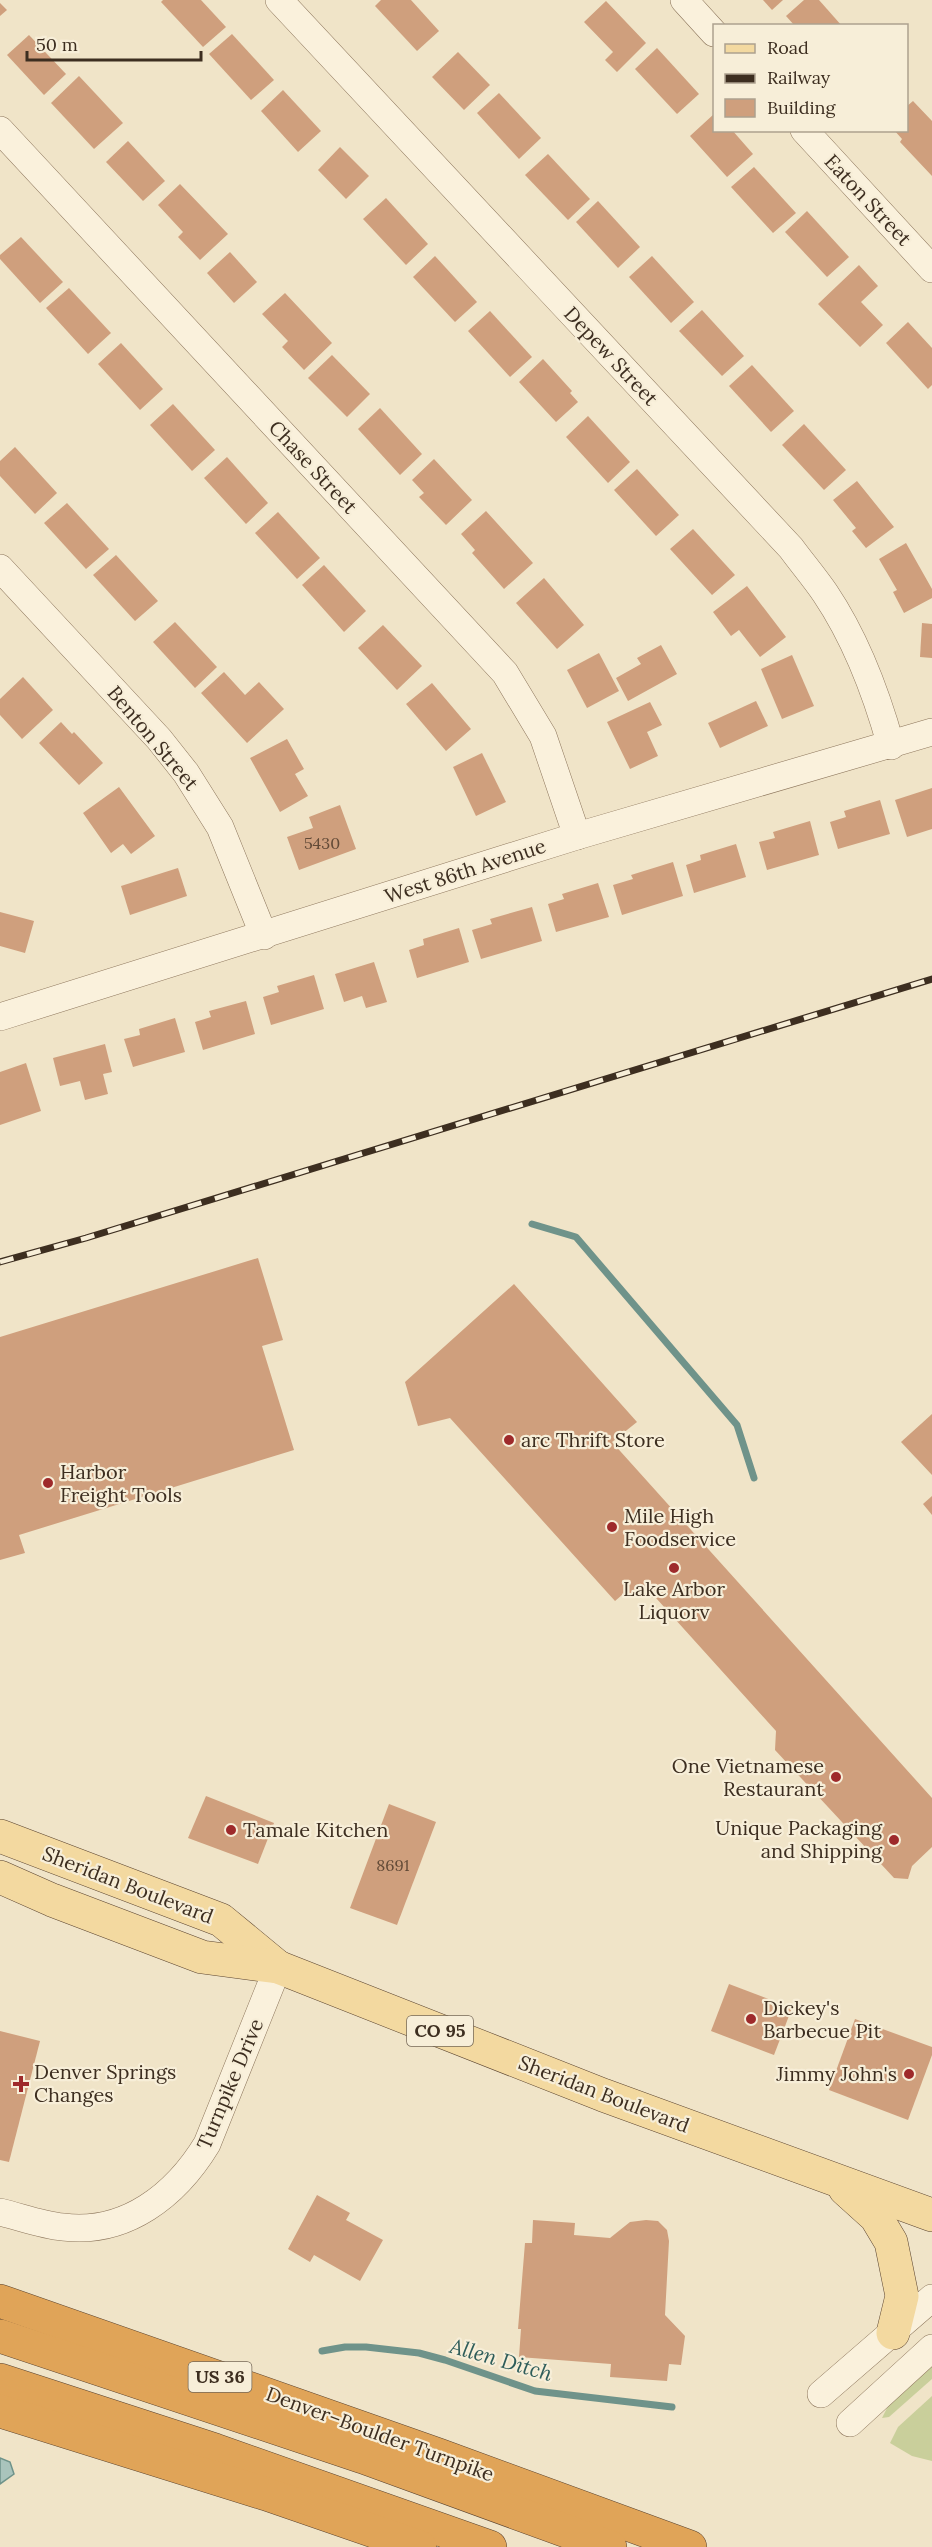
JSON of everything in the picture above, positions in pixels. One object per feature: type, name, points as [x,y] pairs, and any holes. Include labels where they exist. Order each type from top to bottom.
[{"type":"highway","name":"Denver–Boulder Turnpike","points":[[0,2301],[440,2455],[690,2547]]},
{"type":"highway","points":[[0,2336],[363,2457],[610,2547]]},
{"type":"highway","points":[[0,2380],[237,2458],[490,2547]]},
{"type":"highway","points":[[0,2411],[266,2494],[420,2547]]},
{"type":"main road","name":"Sheridan Boulevard","points":[[0,1836],[221,1920],[278,1967]]},
{"type":"main road","name":"Sheridan Boulevard","points":[[0,1877],[52,1900],[202,1957],[278,1967],[603,2095],[932,2215]]},
{"type":"main road","points":[[832,2178],[876,2217],[891,2242],[902,2296],[893,2332]]},
{"type":"street","name":"Depew Street","points":[[279,0],[791,548],[825,593],[852,639],[876,694],[891,746]]},
{"type":"street","points":[[684,0],[713,32]]},
{"type":"street","name":"Chase Street","points":[[0,130],[505,673],[543,736],[577,836]]},
{"type":"street","name":"Eaton Street","points":[[806,132],[932,268]]},
{"type":"street","name":"Benton Street","points":[[0,568],[159,739],[186,773],[220,827],[264,936]]},
{"type":"street","name":"West 86th Avenue","points":[[0,1017],[577,836],[891,746],[932,732]]},
{"type":"street","name":"Turnpike Drive","points":[[0,2212],[63,2227],[103,2226],[128,2218],[166,2196],[195,2163],[207,2144],[278,1967]]},
{"type":"street","points":[[821,2394],[932,2298]]},
{"type":"street","points":[[850,2423],[932,2348]]},
{"type":"green space","points":[[932,2366],[932,2379],[889,2417],[882,2418],[888,2406]]},
{"type":"green space","points":[[932,2396],[932,2461],[912,2456],[890,2443],[898,2427]]},
{"type":"water","points":[[0,2458],[10,2462],[14,2474],[0,2484]]},
{"type":"building","points":[[163,0],[201,0],[226,27],[203,47],[161,2]]},
{"type":"building","points":[[381,0],[411,0],[439,31],[417,51],[375,6]]},
{"type":"building","points":[[763,0],[783,0],[772,10]]},
{"type":"building","points":[[804,0],[819,0],[840,24],[793,24],[786,16]]},
{"type":"building","points":[[606,1],[646,43],[617,72],[605,60],[613,52],[584,22]]},
{"type":"building","points":[[0,3],[7,10],[0,16]]},
{"type":"building","points":[[232,34],[274,80],[251,100],[209,54]]},
{"type":"building","points":[[29,35],[66,74],[44,95],[7,55]]},
{"type":"building","points":[[657,48],[699,94],[677,114],[635,69]]},
{"type":"building","points":[[458,52],[490,85],[464,110],[432,77]]},
{"type":"building","points":[[79,76],[123,123],[94,149],[51,103]]},
{"type":"building","points":[[283,90],[321,131],[298,152],[261,111]]},
{"type":"building","points":[[499,93],[541,138],[519,159],[477,113]]},
{"type":"building","points":[[913,101],[932,121],[932,176],[900,142],[902,139],[896,132],[908,132],[908,105]]},
{"type":"building","points":[[713,115],[713,132],[734,132],[753,154],[727,177],[690,136]]},
{"type":"building","points":[[128,141],[165,181],[143,201],[106,162]]},
{"type":"building","points":[[340,147],[369,176],[346,199],[318,170]]},
{"type":"building","points":[[548,154],[590,199],[568,220],[525,175]]},
{"type":"building","points":[[754,167],[796,213],[773,233],[731,187]]},
{"type":"building","points":[[180,184],[228,234],[200,260],[178,237],[183,232],[158,205]]},
{"type":"building","points":[[386,198],[428,244],[406,265],[363,219]]},
{"type":"building","points":[[598,201],[640,247],[618,268],[576,222]]},
{"type":"building","points":[[807,211],[849,257],[827,277],[785,232]]},
{"type":"building","points":[[21,237],[63,282],[40,303],[0,259],[0,255]]},
{"type":"building","points":[[230,252],[257,282],[234,303],[207,273]]},
{"type":"building","points":[[435,256],[477,302],[455,322],[413,277]]},
{"type":"building","points":[[652,256],[694,302],[671,323],[629,277]]},
{"type":"building","points":[[859,265],[878,286],[861,302],[883,325],[860,347],[818,304]]},
{"type":"building","points":[[69,288],[111,333],[88,354],[46,308]]},
{"type":"building","points":[[285,293],[332,343],[304,370],[282,347],[288,341],[262,314]]},
{"type":"building","points":[[702,310],[744,356],[722,376],[679,331]]},
{"type":"building","points":[[490,311],[532,357],[510,377],[468,331]]},
{"type":"building","points":[[908,322],[932,348],[932,385],[928,389],[886,343]]},
{"type":"building","points":[[121,343],[163,389],[140,410],[98,364]]},
{"type":"building","points":[[332,355],[370,394],[347,417],[308,378]]},
{"type":"building","points":[[543,359],[572,391],[570,393],[578,402],[556,422],[519,382]]},
{"type":"building","points":[[752,365],[794,411],[771,432],[729,386]]},
{"type":"building","points":[[173,404],[215,450],[192,471],[150,425]]},
{"type":"building","points":[[380,408],[422,454],[400,475],[358,429]]},
{"type":"building","points":[[588,416],[630,462],[608,483],[566,437]]},
{"type":"building","points":[[804,424],[846,470],[824,490],[782,445]]},
{"type":"building","points":[[15,447],[57,493],[35,514],[0,476],[0,461]]},
{"type":"building","points":[[227,457],[268,503],[246,524],[204,478]]},
{"type":"building","points":[[434,459],[472,500],[446,525],[419,497],[424,493],[412,480]]},
{"type":"building","points":[[637,469],[679,515],[656,536],[614,490]]},
{"type":"building","points":[[857,481],[894,527],[866,548],[852,531],[856,528],[833,500]]},
{"type":"building","points":[[67,503],[109,549],[86,569],[44,523]]},
{"type":"building","points":[[486,511],[533,563],[504,589],[472,553],[475,550],[461,534]]},
{"type":"building","points":[[278,512],[320,558],[297,579],[255,533]]},
{"type":"building","points":[[693,529],[735,575],[712,595],[670,549]]},
{"type":"building","points":[[906,543],[932,589],[932,598],[904,613],[893,592],[897,590],[879,559]]},
{"type":"building","points":[[116,555],[158,601],[135,621],[93,575]]},
{"type":"building","points":[[324,565],[366,611],[344,632],[302,585]]},
{"type":"building","points":[[544,578],[584,625],[557,649],[516,603]]},
{"type":"building","points":[[747,586],[786,637],[760,657],[739,630],[731,636],[713,612]]},
{"type":"building","points":[[175,622],[217,667],[195,688],[153,642]]},
{"type":"building","points":[[922,623],[932,624],[932,658],[920,657]]},
{"type":"building","points":[[383,625],[422,666],[397,690],[358,648]]},
{"type":"building","points":[[661,645],[677,674],[628,701],[616,678],[641,664],[637,658]]},
{"type":"building","points":[[599,653],[619,691],[587,708],[567,670]]},
{"type":"building","points":[[792,655],[814,706],[782,719],[761,669]]},
{"type":"building","points":[[224,672],[245,695],[259,682],[284,709],[247,743],[201,693]]},
{"type":"building","points":[[23,677],[53,710],[22,739],[0,715],[0,699]]},
{"type":"building","points":[[432,683],[471,729],[446,751],[406,704]]},
{"type":"building","points":[[756,701],[768,726],[720,748],[708,723]]},
{"type":"building","points":[[650,702],[662,725],[647,732],[658,756],[630,769],[607,722]]},
{"type":"building","points":[[61,722],[72,734],[74,732],[103,763],[79,785],[39,743]]},
{"type":"building","points":[[287,739],[304,769],[295,774],[308,796],[280,812],[250,758]]},
{"type":"building","points":[[482,753],[506,802],[476,816],[453,767]]},
{"type":"building","points":[[119,787],[155,836],[131,854],[123,844],[111,853],[83,813]]},
{"type":"building","points":[[932,788],[932,829],[907,837],[895,800]]},
{"type":"building","points":[[880,800],[890,834],[838,849],[830,822],[846,817],[844,811]]},
{"type":"building","points":[[340,805],[356,849],[299,870],[287,837],[313,828],[309,817]]},
{"type":"building","points":[[810,821],[819,855],[767,870],[759,842],[775,838],[773,832]]},
{"type":"building","points":[[736,844],[746,877],[694,893],[686,865],[701,860],[700,855]]},
{"type":"building","points":[[673,862],[683,896],[622,915],[613,885],[633,879],[631,875]]},
{"type":"building","points":[[178,868],[187,896],[130,915],[121,886]]},
{"type":"building","points":[[598,883],[609,917],[556,932],[548,904],[564,899],[562,894]]},
{"type":"building","points":[[532,907],[542,941],[481,959],[472,930],[492,924],[490,919]]},
{"type":"building","points":[[0,912],[34,921],[25,953],[0,946]]},
{"type":"building","points":[[459,928],[469,962],[417,978],[409,950],[424,945],[423,939]]},
{"type":"building","points":[[374,962],[387,1002],[366,1008],[362,996],[344,1002],[335,974]]},
{"type":"building","points":[[314,975],[324,1009],[271,1025],[263,997],[279,992],[277,986]]},
{"type":"building","points":[[246,1001],[255,1034],[203,1050],[195,1022],[211,1017],[209,1011]]},
{"type":"building","points":[[175,1018],[185,1052],[133,1067],[124,1039],[140,1035],[139,1029]]},
{"type":"building","points":[[105,1044],[112,1072],[103,1074],[108,1094],[85,1100],[80,1081],[60,1086],[53,1058]]},
{"type":"building","points":[[26,1063],[41,1111],[0,1125],[0,1072]]},
{"type":"building","points":[[258,1258],[283,1340],[262,1346],[294,1450],[19,1535],[25,1553],[0,1560],[0,1337]]},
{"type":"building","points":[[514,1284],[637,1422],[612,1442],[932,1798],[932,1847],[912,1866],[908,1879],[894,1878],[775,1750],[776,1731],[656,1598],[622,1595],[615,1601],[450,1418],[418,1426],[405,1382]]},
{"type":"building","points":[[932,1414],[932,1475],[901,1442]]},
{"type":"building","points":[[932,1496],[932,1515],[923,1504]]},
{"type":"building","name":"Tamale Kitchen","points":[[206,1796],[274,1823],[258,1864],[188,1838]]},
{"type":"building","points":[[389,1804],[436,1822],[397,1925],[350,1908]]},
{"type":"building","name":"Dickey's Barbecue Pit","points":[[729,1984],[792,2008],[774,2055],[711,2031]]},
{"type":"building","points":[[855,2019],[932,2047],[932,2055],[908,2120],[829,2090]]},
{"type":"building","points":[[0,2031],[40,2041],[9,2162],[0,2160]]},
{"type":"building","points":[[317,2195],[350,2213],[346,2220],[383,2240],[360,2281],[314,2255],[310,2262],[288,2249]]},
{"type":"building","points":[[533,2220],[575,2223],[574,2235],[610,2238],[630,2222],[658,2221],[667,2230],[669,2241],[665,2315],[685,2336],[681,2365],[669,2364],[667,2381],[610,2377],[611,2364],[519,2357],[521,2329],[518,2329],[525,2243],[532,2243]]},
{"type":"waterway","points":[[532,1224],[576,1237],[737,1425],[754,1478]]},
{"type":"waterway","name":"Allen Ditch","points":[[322,2351],[345,2347],[366,2347],[419,2353],[535,2391],[672,2407]]},
{"type":"railway","points":[[0,1262],[86,1238],[932,979]]},
{"type":"place","name":"arc Thrift Store","points":[[509,1440]]},
{"type":"place","name":"Harbor Freight Tools","points":[[48,1483]]},
{"type":"place","name":"Mile High Foodservice","points":[[612,1527]]},
{"type":"place","name":"Lake Arbor Liquorv","points":[[674,1568]]},
{"type":"place","name":"One Vietnamese Restaurant","points":[[836,1777]]},
{"type":"place","name":"Tamale Kitchen","points":[[231,1830]]},
{"type":"place","name":"Unique Packaging and Shipping","points":[[894,1840]]},
{"type":"place","name":"Dickey's Barbecue Pit","points":[[751,2019]]},
{"type":"place","name":"Jimmy John's","points":[[909,2074]]},
{"type":"place","name":"Denver Springs Changes","points":[[21,2084]]}]
